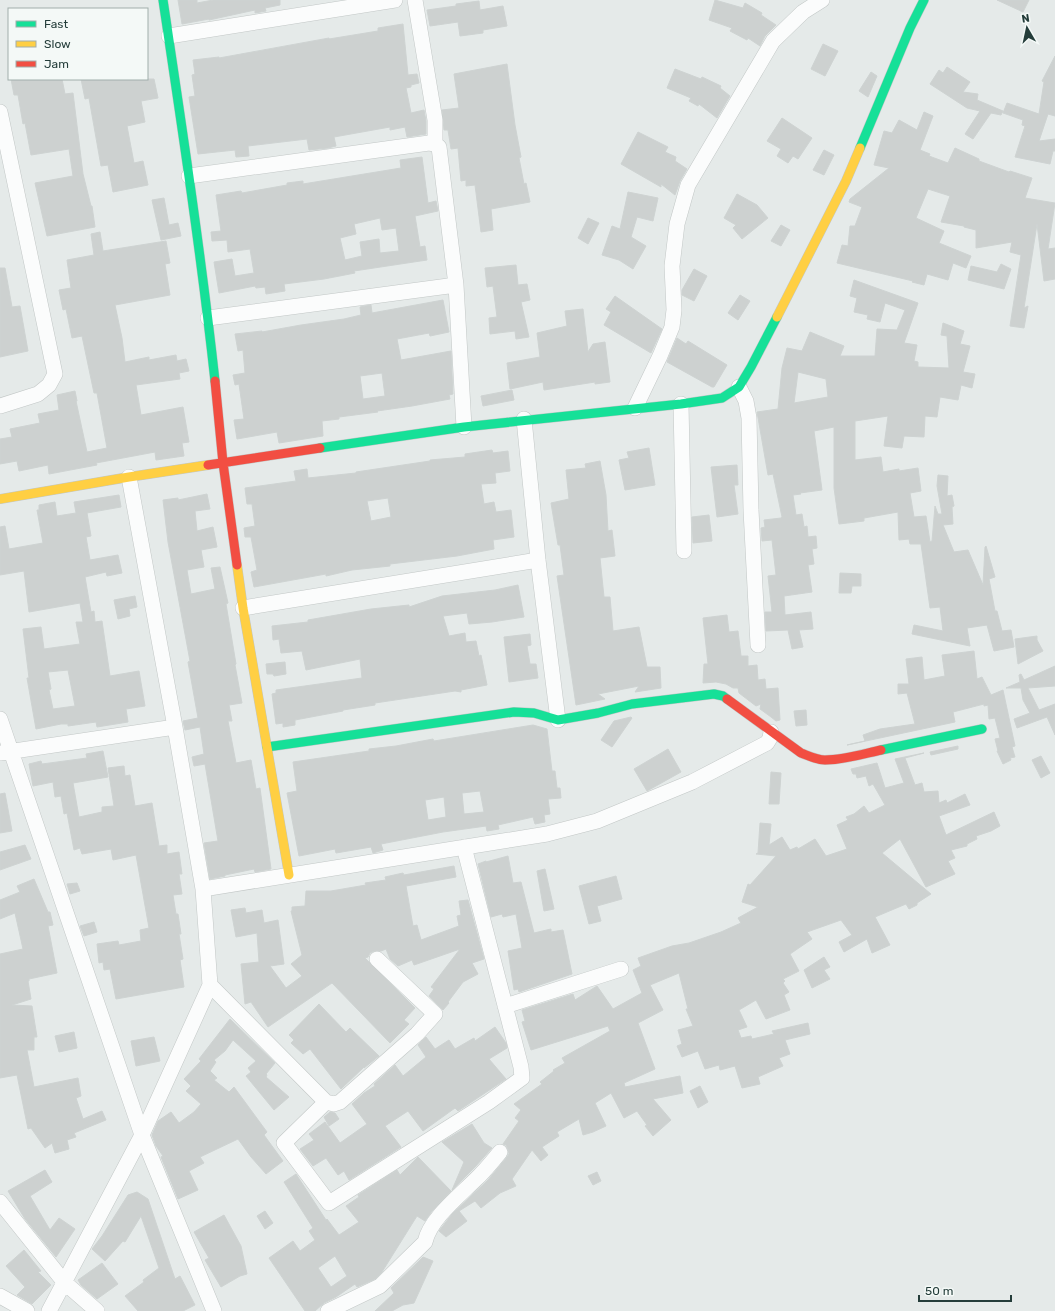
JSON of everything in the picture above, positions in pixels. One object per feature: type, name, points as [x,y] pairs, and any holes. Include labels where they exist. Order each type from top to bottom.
[{"type":"street","points":[[163,0],[208,318],[223,463],[243,608],[289,875]]},
{"type":"street","points":[[169,36],[395,0]]},
{"type":"street","points":[[415,0],[435,120],[435,144]]},
{"type":"street","points":[[635,408],[672,327],[674,310],[672,266],[677,224],[688,185],[773,41],[803,12],[820,0]]},
{"type":"street","points":[[0,499],[129,477],[464,426],[681,404],[722,398],[739,387],[751,367],[846,181],[910,28],[924,0]]},
{"type":"street","points":[[0,112],[55,374],[49,385],[38,394],[0,406]]},
{"type":"street","points":[[189,176],[430,143],[439,147],[456,285],[464,426]]},
{"type":"street","points":[[208,318],[456,285]]},
{"type":"street","points":[[739,387],[746,401],[749,418],[758,645]]},
{"type":"street","points":[[681,404],[684,551]]},
{"type":"street","points":[[524,419],[538,560],[558,720]]},
{"type":"street","points":[[49,1311],[142,1135],[210,985],[203,889],[176,727],[129,477]]},
{"type":"street","points":[[243,608],[538,560]]},
{"type":"street","points":[[267,747],[514,712],[534,713],[558,720],[598,713],[632,704],[714,694],[723,696],[801,753],[812,758],[825,760],[848,757],[982,729]]},
{"type":"street","points":[[0,719],[6,752],[142,1135],[214,1311]]},
{"type":"street","points":[[6,752],[176,727]]},
{"type":"street","points":[[203,889],[547,834],[597,821],[699,778],[767,743],[771,732]]},
{"type":"street","points":[[326,1102],[284,1143],[329,1203],[489,1102],[522,1078],[521,1067],[464,847]]},
{"type":"street","points":[[210,985],[326,1102],[334,1104],[340,1102],[417,1034],[435,1014],[377,959]]},
{"type":"street","points":[[505,1006],[621,969]]},
{"type":"street","points":[[328,1311],[380,1286],[425,1242],[427,1233],[450,1205],[500,1152]]},
{"type":"street","points":[[0,1202],[65,1283],[97,1311]]},
{"type":"street","points":[[0,1296],[27,1311]]},
{"type":"building","points":[[178,0],[197,0],[197,3],[213,0],[280,0],[280,5],[265,8],[266,11],[255,13],[255,10],[182,24]]},
{"type":"building","points":[[715,0],[743,8],[745,3],[762,13],[761,15],[776,25],[765,36],[760,46],[748,38],[747,40],[730,31],[732,28],[709,20]]},
{"type":"building","points":[[997,0],[1029,0],[1023,12]]},
{"type":"building","points":[[479,1],[480,10],[503,6],[507,26],[483,30],[483,33],[460,36],[458,22],[430,26],[427,10]]},
{"type":"building","points":[[403,24],[408,75],[417,74],[419,83],[406,88],[411,113],[424,110],[426,134],[407,137],[405,127],[390,130],[390,127],[334,137],[336,146],[328,148],[309,150],[307,139],[248,146],[249,156],[236,157],[235,150],[198,154],[189,97],[195,96],[192,75],[195,74],[193,60],[219,58],[329,38],[378,31],[378,28]]},
{"type":"building","points":[[823,44],[838,51],[825,76],[811,69]]},
{"type":"building","points":[[1055,56],[1055,116],[1048,114],[1039,141],[1055,139],[1055,151],[1053,151],[1050,164],[1015,157],[1025,126],[1022,125],[1023,120],[1003,113],[1007,103],[1039,114],[1044,82],[1042,81]]},
{"type":"building","points":[[507,64],[521,157],[519,158],[524,184],[526,183],[530,202],[491,209],[493,230],[481,232],[475,185],[466,186],[466,180],[461,181],[458,148],[451,149],[448,130],[444,130],[442,110],[459,108],[454,74]]},
{"type":"building","points":[[947,67],[970,82],[963,92],[978,94],[977,100],[1003,111],[1001,115],[991,113],[973,139],[965,134],[980,111],[967,108],[930,84],[939,70],[943,73]]},
{"type":"building","points":[[675,69],[701,79],[702,77],[721,86],[720,88],[730,96],[717,118],[699,104],[698,106],[689,101],[691,98],[667,88]]},
{"type":"building","points":[[871,72],[877,76],[868,97],[859,91]]},
{"type":"building","points":[[154,79],[158,98],[141,101],[145,122],[127,126],[134,163],[143,161],[148,185],[113,192],[108,165],[101,166],[89,98],[85,99],[81,80]]},
{"type":"building","points":[[11,80],[62,80],[65,94],[73,93],[83,174],[92,206],[95,227],[47,236],[35,183],[73,176],[69,149],[31,155],[25,123],[23,124],[18,95],[14,95]]},
{"type":"building","points":[[924,112],[933,116],[920,150],[930,154],[929,156],[948,163],[955,148],[979,159],[979,161],[1009,172],[1010,171],[1032,178],[1025,198],[1055,203],[1048,249],[1055,248],[1055,279],[1044,281],[1037,224],[1024,308],[1028,306],[1024,328],[1010,326],[1021,255],[1010,252],[1012,242],[976,248],[976,230],[964,226],[941,222],[950,196],[928,189],[916,218],[944,231],[939,243],[971,256],[966,268],[953,263],[948,280],[927,274],[924,285],[837,263],[842,245],[848,246],[850,226],[855,226],[862,207],[849,202],[850,199],[889,168],[874,165],[884,131],[892,133],[899,120],[917,130]]},
{"type":"building","points":[[782,118],[812,138],[798,159],[793,156],[788,163],[777,156],[781,149],[767,141]]},
{"type":"building","points":[[638,132],[668,147],[665,152],[676,157],[675,161],[687,169],[680,181],[675,195],[661,184],[661,187],[621,164]]},
{"type":"building","points":[[824,150],[834,155],[824,175],[813,170]]},
{"type":"building","points":[[422,157],[428,203],[436,201],[438,211],[415,216],[420,247],[425,246],[427,260],[354,271],[355,273],[324,279],[284,284],[285,291],[266,294],[265,287],[256,288],[255,286],[219,293],[214,262],[232,259],[235,276],[254,273],[250,249],[228,252],[227,240],[212,241],[211,232],[221,231],[216,195],[241,191],[242,193],[287,185],[287,183],[303,181],[303,184],[401,168],[400,160]],"holes":[[[380,218],[382,230],[396,228],[399,251],[380,253],[379,239],[360,242],[362,256],[345,260],[340,238],[356,234],[354,224]]]},
{"type":"building","points":[[628,192],[658,198],[653,221],[637,217],[631,237],[646,246],[633,269],[619,260],[602,255],[612,226],[620,229]]},
{"type":"building","points":[[737,194],[757,205],[768,218],[742,239],[733,228],[736,225],[724,218]]},
{"type":"building","points":[[164,198],[169,225],[178,223],[181,236],[161,240],[152,200]]},
{"type":"building","points":[[588,218],[599,223],[588,244],[578,238]]},
{"type":"building","points":[[781,225],[790,230],[781,246],[771,241]]},
{"type":"building","points":[[100,232],[103,251],[166,241],[170,263],[165,264],[170,295],[115,305],[125,362],[149,357],[149,360],[176,355],[177,361],[186,359],[189,371],[179,373],[180,379],[136,385],[141,415],[183,407],[189,442],[182,443],[184,456],[156,460],[155,452],[96,463],[97,465],[49,474],[48,465],[19,471],[17,461],[0,464],[0,439],[12,437],[10,429],[40,423],[38,414],[59,410],[57,395],[75,391],[87,452],[107,448],[97,393],[94,393],[82,336],[72,338],[66,309],[63,310],[59,290],[71,288],[67,260],[94,255],[91,234]]},
{"type":"building","points":[[1001,264],[1011,269],[1004,289],[968,280],[971,266],[997,272]]},
{"type":"building","points":[[516,265],[518,285],[527,284],[530,300],[521,302],[529,337],[516,339],[515,331],[490,334],[489,318],[497,317],[493,286],[487,287],[485,268]]},
{"type":"building","points":[[0,268],[5,268],[12,307],[20,306],[28,351],[0,357]]},
{"type":"building","points":[[694,269],[707,276],[694,301],[682,295],[682,290]]},
{"type":"building","points":[[854,280],[918,303],[904,343],[917,345],[914,361],[918,362],[918,367],[949,368],[947,336],[941,335],[943,323],[964,331],[960,344],[970,346],[963,372],[975,374],[972,388],[961,385],[958,400],[940,397],[937,417],[925,416],[924,437],[904,436],[902,448],[884,446],[888,416],[855,421],[855,460],[881,457],[883,472],[918,468],[921,491],[910,493],[914,517],[926,516],[930,542],[932,541],[935,506],[938,514],[942,514],[937,486],[938,475],[948,476],[947,496],[952,495],[954,506],[952,507],[953,524],[943,525],[954,552],[968,550],[983,585],[986,546],[995,577],[989,579],[995,611],[997,611],[1002,631],[1011,630],[1014,647],[994,651],[987,625],[967,628],[970,646],[912,634],[914,625],[943,631],[940,607],[930,608],[921,544],[910,544],[909,539],[899,540],[898,512],[864,518],[864,521],[839,524],[834,488],[834,427],[814,431],[822,490],[793,495],[796,515],[802,514],[804,527],[807,526],[808,537],[816,536],[817,548],[812,549],[814,564],[808,565],[812,592],[784,596],[785,615],[811,612],[813,629],[799,630],[803,647],[792,649],[788,630],[766,631],[765,612],[772,612],[768,576],[776,575],[772,540],[762,541],[761,528],[765,527],[764,520],[782,517],[773,474],[768,475],[757,412],[778,409],[782,368],[787,348],[802,351],[810,332],[844,346],[840,356],[875,356],[877,329],[897,330],[905,310],[885,303],[880,322],[867,319],[868,315],[854,312],[857,298],[850,296]],"holes":[[[798,372],[826,379],[828,397],[794,403]]]},
{"type":"building","points":[[740,295],[750,301],[738,320],[728,313]]},
{"type":"building","points":[[615,296],[662,329],[651,353],[604,325],[611,312],[606,309]]},
{"type":"building","points":[[443,300],[449,332],[430,336],[429,333],[397,339],[401,360],[451,351],[453,394],[449,395],[450,399],[322,421],[323,436],[279,443],[277,432],[237,439],[234,420],[244,419],[239,384],[235,385],[233,375],[245,373],[243,350],[238,351],[235,334],[262,332],[344,319],[361,315],[360,307],[371,305],[372,313]],"holes":[[[382,373],[385,396],[363,399],[360,376]]]},
{"type":"building","points":[[583,309],[588,352],[593,344],[605,342],[610,382],[595,384],[595,382],[544,390],[543,382],[510,389],[507,363],[540,357],[537,333],[567,326],[565,311]]},
{"type":"building","points":[[677,338],[686,344],[688,341],[727,365],[714,387],[667,362]]},
{"type":"building","points":[[512,390],[514,400],[483,406],[481,396]]},
{"type":"building","points":[[649,448],[655,485],[625,490],[619,460],[629,458],[627,452]]},
{"type":"building","points":[[492,450],[493,453],[508,451],[510,471],[495,473],[496,483],[481,484],[484,504],[494,502],[496,512],[511,510],[514,537],[493,540],[494,549],[457,556],[390,564],[390,566],[352,570],[326,576],[326,574],[254,587],[251,572],[257,570],[251,537],[245,537],[244,528],[255,526],[252,504],[247,504],[245,488],[296,481],[294,471],[307,469],[308,478],[356,473],[430,460],[465,457],[465,454]],"holes":[[[388,498],[391,517],[371,521],[367,501]]]},
{"type":"building","points":[[600,461],[606,495],[608,531],[612,530],[615,556],[600,558],[604,597],[610,597],[613,631],[639,627],[647,667],[660,667],[661,688],[635,692],[639,686],[598,694],[605,699],[576,705],[557,576],[564,575],[560,545],[558,545],[551,503],[569,499],[566,470],[586,468],[585,464]]},
{"type":"building","points":[[737,465],[738,485],[734,485],[738,514],[717,517],[711,467]]},
{"type":"building","points":[[207,494],[210,509],[195,511],[197,531],[213,527],[217,547],[201,550],[204,567],[187,570],[191,594],[215,589],[211,568],[220,567],[228,603],[226,604],[242,703],[229,705],[232,721],[228,721],[236,763],[251,760],[256,789],[260,788],[271,869],[255,872],[254,869],[210,879],[204,843],[218,841],[205,764],[194,766],[192,757],[204,754],[200,727],[185,730],[183,721],[198,718],[188,662],[190,661],[168,542],[163,500],[178,498],[178,500]]},
{"type":"building","points":[[119,495],[121,507],[87,513],[91,536],[86,537],[90,560],[118,555],[122,573],[107,576],[106,572],[85,577],[91,612],[94,611],[95,622],[102,621],[110,676],[139,671],[145,706],[126,709],[128,722],[97,727],[96,722],[68,726],[68,724],[61,724],[36,729],[27,678],[29,678],[23,629],[41,627],[44,649],[80,644],[76,622],[83,622],[80,603],[29,612],[24,571],[0,575],[0,527],[5,526],[9,549],[43,543],[37,510],[39,510],[39,505],[55,502],[57,516],[76,513],[74,502]],"holes":[[[68,670],[75,706],[53,709],[49,690],[51,689],[48,672]]]},
{"type":"building","points":[[709,515],[712,541],[693,543],[692,517]]},
{"type":"building","points":[[840,573],[861,574],[861,586],[852,586],[851,593],[839,593]]},
{"type":"building","points":[[518,585],[524,617],[469,624],[467,613],[443,616],[449,636],[465,633],[466,642],[476,641],[479,656],[481,655],[487,685],[461,690],[461,692],[455,691],[375,703],[375,705],[295,720],[295,725],[283,727],[283,723],[276,724],[272,694],[276,693],[276,690],[362,678],[360,659],[306,670],[302,651],[281,653],[279,639],[273,640],[272,626],[308,622],[308,620],[371,609],[409,605],[409,607],[442,596],[495,590]]},
{"type":"building","points":[[135,596],[137,607],[129,609],[130,616],[118,619],[114,600]]},
{"type":"building","points":[[727,615],[729,632],[738,631],[741,656],[748,656],[748,666],[757,665],[758,680],[765,679],[766,689],[778,688],[780,720],[776,721],[760,709],[761,704],[756,706],[739,693],[738,688],[733,688],[726,684],[716,682],[703,683],[704,664],[708,664],[703,618]]},
{"type":"building","points":[[530,634],[531,645],[527,646],[530,664],[536,664],[538,678],[509,682],[504,637]]},
{"type":"building","points":[[1037,636],[1037,640],[1043,651],[1018,664],[1015,639]]},
{"type":"building","points":[[974,651],[977,679],[982,677],[991,695],[1003,690],[1015,746],[1012,747],[1015,757],[1010,758],[1011,760],[1003,764],[997,751],[995,739],[1000,738],[995,718],[989,719],[988,705],[984,706],[984,704],[953,712],[955,722],[847,745],[865,741],[863,735],[880,729],[915,724],[907,693],[898,694],[898,684],[909,684],[906,659],[922,657],[924,680],[945,676],[942,655]]},
{"type":"building","points":[[285,662],[286,674],[274,676],[273,674],[267,674],[266,664]]},
{"type":"building","points":[[1055,666],[1055,686],[1028,688],[1039,710],[1055,704],[1055,735],[1047,717],[1017,728],[1014,719],[1030,713],[1023,700],[1021,688],[1006,688],[1020,682],[1019,675],[1021,674],[1024,680]]},
{"type":"building","points":[[806,710],[807,725],[796,726],[794,711]]},
{"type":"building","points":[[632,718],[612,747],[601,740],[614,721]]},
{"type":"building","points":[[533,725],[547,729],[552,771],[555,771],[557,788],[560,788],[561,798],[548,799],[550,814],[544,815],[545,822],[535,824],[533,817],[498,825],[499,829],[487,831],[486,826],[443,832],[381,844],[383,850],[373,853],[371,847],[336,853],[335,849],[299,856],[287,793],[297,791],[293,762],[369,751],[369,749],[396,746],[433,739],[434,741]],"holes":[[[480,791],[484,812],[464,814],[462,793]],[[444,797],[446,817],[428,820],[425,800]]]},
{"type":"building","points":[[958,746],[958,749],[931,755],[930,752]]},
{"type":"building","points":[[668,749],[681,772],[647,791],[634,769]]},
{"type":"building","points":[[103,751],[108,777],[73,783],[79,817],[102,812],[102,807],[114,806],[108,768],[124,766],[125,776],[130,775],[135,806],[152,803],[159,846],[167,845],[167,854],[179,852],[182,874],[179,874],[182,894],[173,895],[181,934],[179,934],[183,959],[180,960],[184,987],[116,999],[110,969],[104,970],[103,962],[99,963],[97,944],[118,941],[119,945],[141,941],[140,930],[149,928],[136,855],[113,860],[111,849],[82,854],[80,848],[74,850],[67,813],[64,814],[61,796],[55,797],[53,782],[33,786],[29,764],[41,761],[42,764],[87,758],[86,754]]},
{"type":"building","points":[[924,753],[905,758],[915,785],[922,783],[924,792],[938,791],[939,803],[946,800],[947,803],[965,794],[970,805],[939,816],[946,835],[994,812],[1000,826],[976,836],[977,839],[967,844],[967,846],[951,850],[955,858],[948,861],[955,874],[926,887],[900,839],[882,853],[931,894],[917,903],[917,905],[909,909],[906,904],[875,917],[890,945],[872,953],[867,939],[844,952],[839,942],[852,935],[841,920],[807,932],[812,939],[790,954],[799,971],[783,979],[785,981],[783,983],[789,992],[784,995],[790,1010],[766,1019],[756,1000],[739,1010],[747,1027],[738,1030],[741,1038],[751,1036],[752,1039],[774,1034],[772,1031],[808,1023],[810,1034],[785,1040],[790,1054],[779,1058],[783,1066],[758,1077],[760,1084],[742,1088],[735,1066],[720,1070],[719,1065],[705,1069],[698,1051],[682,1057],[677,1046],[682,1044],[678,1030],[693,1026],[686,1009],[688,1009],[679,973],[650,985],[663,1010],[638,1023],[655,1069],[624,1083],[625,1087],[680,1076],[683,1093],[653,1099],[671,1120],[653,1136],[645,1126],[647,1125],[637,1111],[624,1118],[611,1093],[595,1103],[606,1126],[583,1135],[579,1119],[557,1132],[559,1136],[542,1147],[548,1155],[541,1161],[532,1150],[512,1179],[516,1186],[500,1193],[481,1208],[475,1201],[459,1211],[467,1221],[446,1237],[439,1231],[452,1214],[488,1180],[509,1154],[506,1145],[503,1144],[519,1121],[515,1118],[521,1110],[514,1104],[542,1084],[540,1082],[554,1071],[553,1070],[565,1063],[562,1058],[610,1031],[608,1026],[531,1050],[522,1022],[525,1021],[522,1010],[573,994],[575,1000],[597,986],[613,1009],[642,993],[633,970],[641,966],[638,958],[672,946],[689,943],[721,932],[741,923],[738,918],[758,907],[742,902],[748,884],[750,885],[776,856],[756,854],[758,853],[760,823],[771,824],[769,845],[782,837],[790,850],[797,847],[798,849],[815,839],[826,856],[847,849],[837,825],[848,820],[846,817],[854,814],[864,806],[869,813],[885,805],[873,784],[869,786],[866,776],[857,778],[856,774],[853,774],[851,769],[877,763],[885,788],[904,783],[895,759]]},
{"type":"building","points":[[1041,756],[1050,773],[1041,778],[1032,760]]},
{"type":"building","points":[[771,772],[781,773],[779,804],[769,804]]},
{"type":"building","points":[[5,793],[12,831],[0,833],[0,794]]},
{"type":"building","points":[[25,845],[31,859],[0,870],[0,852]]},
{"type":"building","points":[[508,856],[513,883],[521,882],[534,933],[551,929],[551,932],[563,930],[572,974],[519,992],[518,989],[514,990],[508,951],[522,948],[516,914],[503,917],[502,914],[491,917],[478,864]]},
{"type":"building","points":[[454,866],[456,877],[406,886],[413,926],[417,925],[421,940],[459,926],[457,916],[461,915],[459,901],[468,900],[484,959],[472,963],[478,974],[463,982],[443,1010],[429,996],[434,989],[431,987],[460,949],[414,965],[412,960],[398,966],[390,959],[386,949],[374,951],[365,958],[415,1008],[404,1020],[409,1024],[390,1043],[332,983],[268,1027],[251,1002],[245,1004],[241,964],[259,962],[257,933],[236,937],[231,910],[245,908],[246,913],[262,910],[264,923],[278,920],[284,964],[270,966],[286,988],[302,976],[291,964],[302,955],[291,911],[292,907],[305,906],[306,891],[331,891],[386,880],[385,877],[403,873],[404,875]]},
{"type":"building","points":[[545,869],[554,909],[544,911],[537,871]]},
{"type":"building","points":[[616,876],[622,899],[597,906],[601,921],[589,924],[579,886]]},
{"type":"building","points":[[34,879],[48,912],[50,912],[53,925],[48,926],[57,973],[29,979],[31,999],[12,1005],[32,1006],[37,1037],[34,1037],[34,1050],[27,1050],[34,1087],[78,1078],[81,1096],[76,1098],[83,1119],[102,1111],[106,1120],[74,1133],[76,1137],[67,1140],[69,1149],[55,1153],[52,1143],[45,1148],[31,1128],[28,1129],[17,1075],[0,1078],[0,954],[23,949],[15,913],[0,919],[0,900],[20,892],[17,886]]},
{"type":"building","points":[[77,883],[80,891],[70,894],[67,884]]},
{"type":"building","points":[[94,922],[97,932],[84,936],[80,926]]},
{"type":"building","points":[[824,957],[830,967],[824,970],[830,979],[812,988],[804,970]]},
{"type":"building","points":[[319,1004],[346,1032],[350,1028],[379,1056],[364,1067],[341,1089],[310,1049],[303,1054],[291,1043],[294,1040],[289,1035]]},
{"type":"building","points":[[230,1019],[275,1063],[266,1074],[266,1077],[289,1097],[274,1110],[246,1076],[251,1072],[248,1068],[256,1061],[233,1040],[225,1051],[214,1060],[216,1062],[210,1071],[217,1078],[214,1080],[229,1092],[234,1087],[267,1132],[264,1135],[283,1161],[266,1174],[238,1139],[200,1157],[204,1163],[189,1171],[198,1190],[178,1199],[161,1157],[163,1156],[156,1146],[152,1135],[158,1121],[171,1112],[179,1123],[194,1112],[201,1104],[186,1091],[191,1086],[184,1079],[201,1061],[199,1059]]},
{"type":"building","points":[[495,1027],[506,1043],[507,1048],[489,1059],[506,1079],[458,1111],[455,1108],[423,1131],[408,1111],[385,1126],[401,1147],[349,1180],[344,1171],[338,1175],[326,1158],[313,1166],[300,1149],[314,1140],[309,1134],[325,1122],[340,1143],[367,1124],[352,1104],[364,1093],[375,1086],[374,1084],[395,1065],[403,1076],[426,1057],[418,1045],[426,1037],[435,1049],[449,1040],[455,1049],[474,1038],[475,1041]]},
{"type":"building","points":[[74,1032],[77,1048],[59,1052],[55,1036]]},
{"type":"building","points":[[154,1037],[160,1061],[136,1066],[131,1041]]},
{"type":"building","points":[[700,1086],[708,1102],[698,1108],[690,1091]]},
{"type":"building","points":[[330,1112],[335,1113],[339,1119],[329,1126],[324,1117]]},
{"type":"building","points":[[472,1124],[484,1143],[492,1148],[452,1190],[464,1162],[442,1142]]},
{"type":"building","points":[[418,1157],[451,1191],[432,1211],[425,1221],[417,1216],[382,1272],[375,1279],[357,1287],[355,1284],[324,1303],[315,1311],[305,1311],[269,1258],[293,1241],[300,1251],[315,1240],[309,1231],[313,1228],[284,1182],[296,1174],[326,1220],[327,1219],[339,1235],[359,1222],[346,1206],[359,1197],[358,1195],[397,1170],[400,1175]],"holes":[[[335,1256],[347,1276],[331,1287],[318,1268]]]},
{"type":"building","points":[[45,1170],[52,1182],[30,1196],[50,1230],[59,1218],[75,1229],[56,1257],[25,1219],[8,1191]]},
{"type":"building","points":[[597,1172],[601,1181],[593,1185],[588,1176]]},
{"type":"building","points":[[137,1192],[148,1199],[175,1279],[180,1276],[195,1305],[183,1311],[138,1311],[125,1296],[144,1282],[143,1280],[159,1268],[141,1216],[125,1242],[123,1241],[105,1261],[92,1249],[128,1195]]},
{"type":"building","points":[[265,1211],[273,1223],[265,1229],[257,1216]]},
{"type":"building","points":[[224,1215],[241,1246],[247,1274],[240,1276],[221,1287],[205,1260],[209,1258],[194,1232]]},
{"type":"building","points":[[24,1250],[41,1271],[38,1272],[51,1285],[32,1304],[17,1295],[25,1287],[6,1266]]},
{"type":"building","points":[[423,1257],[433,1261],[414,1303],[403,1305],[392,1311],[375,1311],[394,1293],[391,1288]]},
{"type":"building","points":[[102,1263],[118,1284],[97,1299],[81,1285],[78,1280]]},
{"type":"traffic: fast","points":[[163,0],[210,333],[215,381]]},
{"type":"traffic: fast","points":[[860,148],[910,28],[924,0]]},
{"type":"traffic: fast","points":[[320,448],[464,427],[681,404],[722,398],[739,387],[777,317]]},
{"type":"traffic: fast","points":[[267,747],[514,712],[534,713],[558,720],[598,713],[632,704],[714,694],[723,696],[727,699]]},
{"type":"traffic: fast","points":[[881,750],[982,729]]},
{"type":"traffic: slow","points":[[777,317],[846,181],[860,148]]},
{"type":"traffic: slow","points":[[0,499],[208,465]]},
{"type":"traffic: slow","points":[[237,565],[289,875]]},
{"type":"traffic: jam","points":[[215,381],[223,463],[237,565]]},
{"type":"traffic: jam","points":[[208,465],[320,448]]},
{"type":"traffic: jam","points":[[727,699],[801,753],[813,758],[825,760],[839,759],[881,750]]}]
